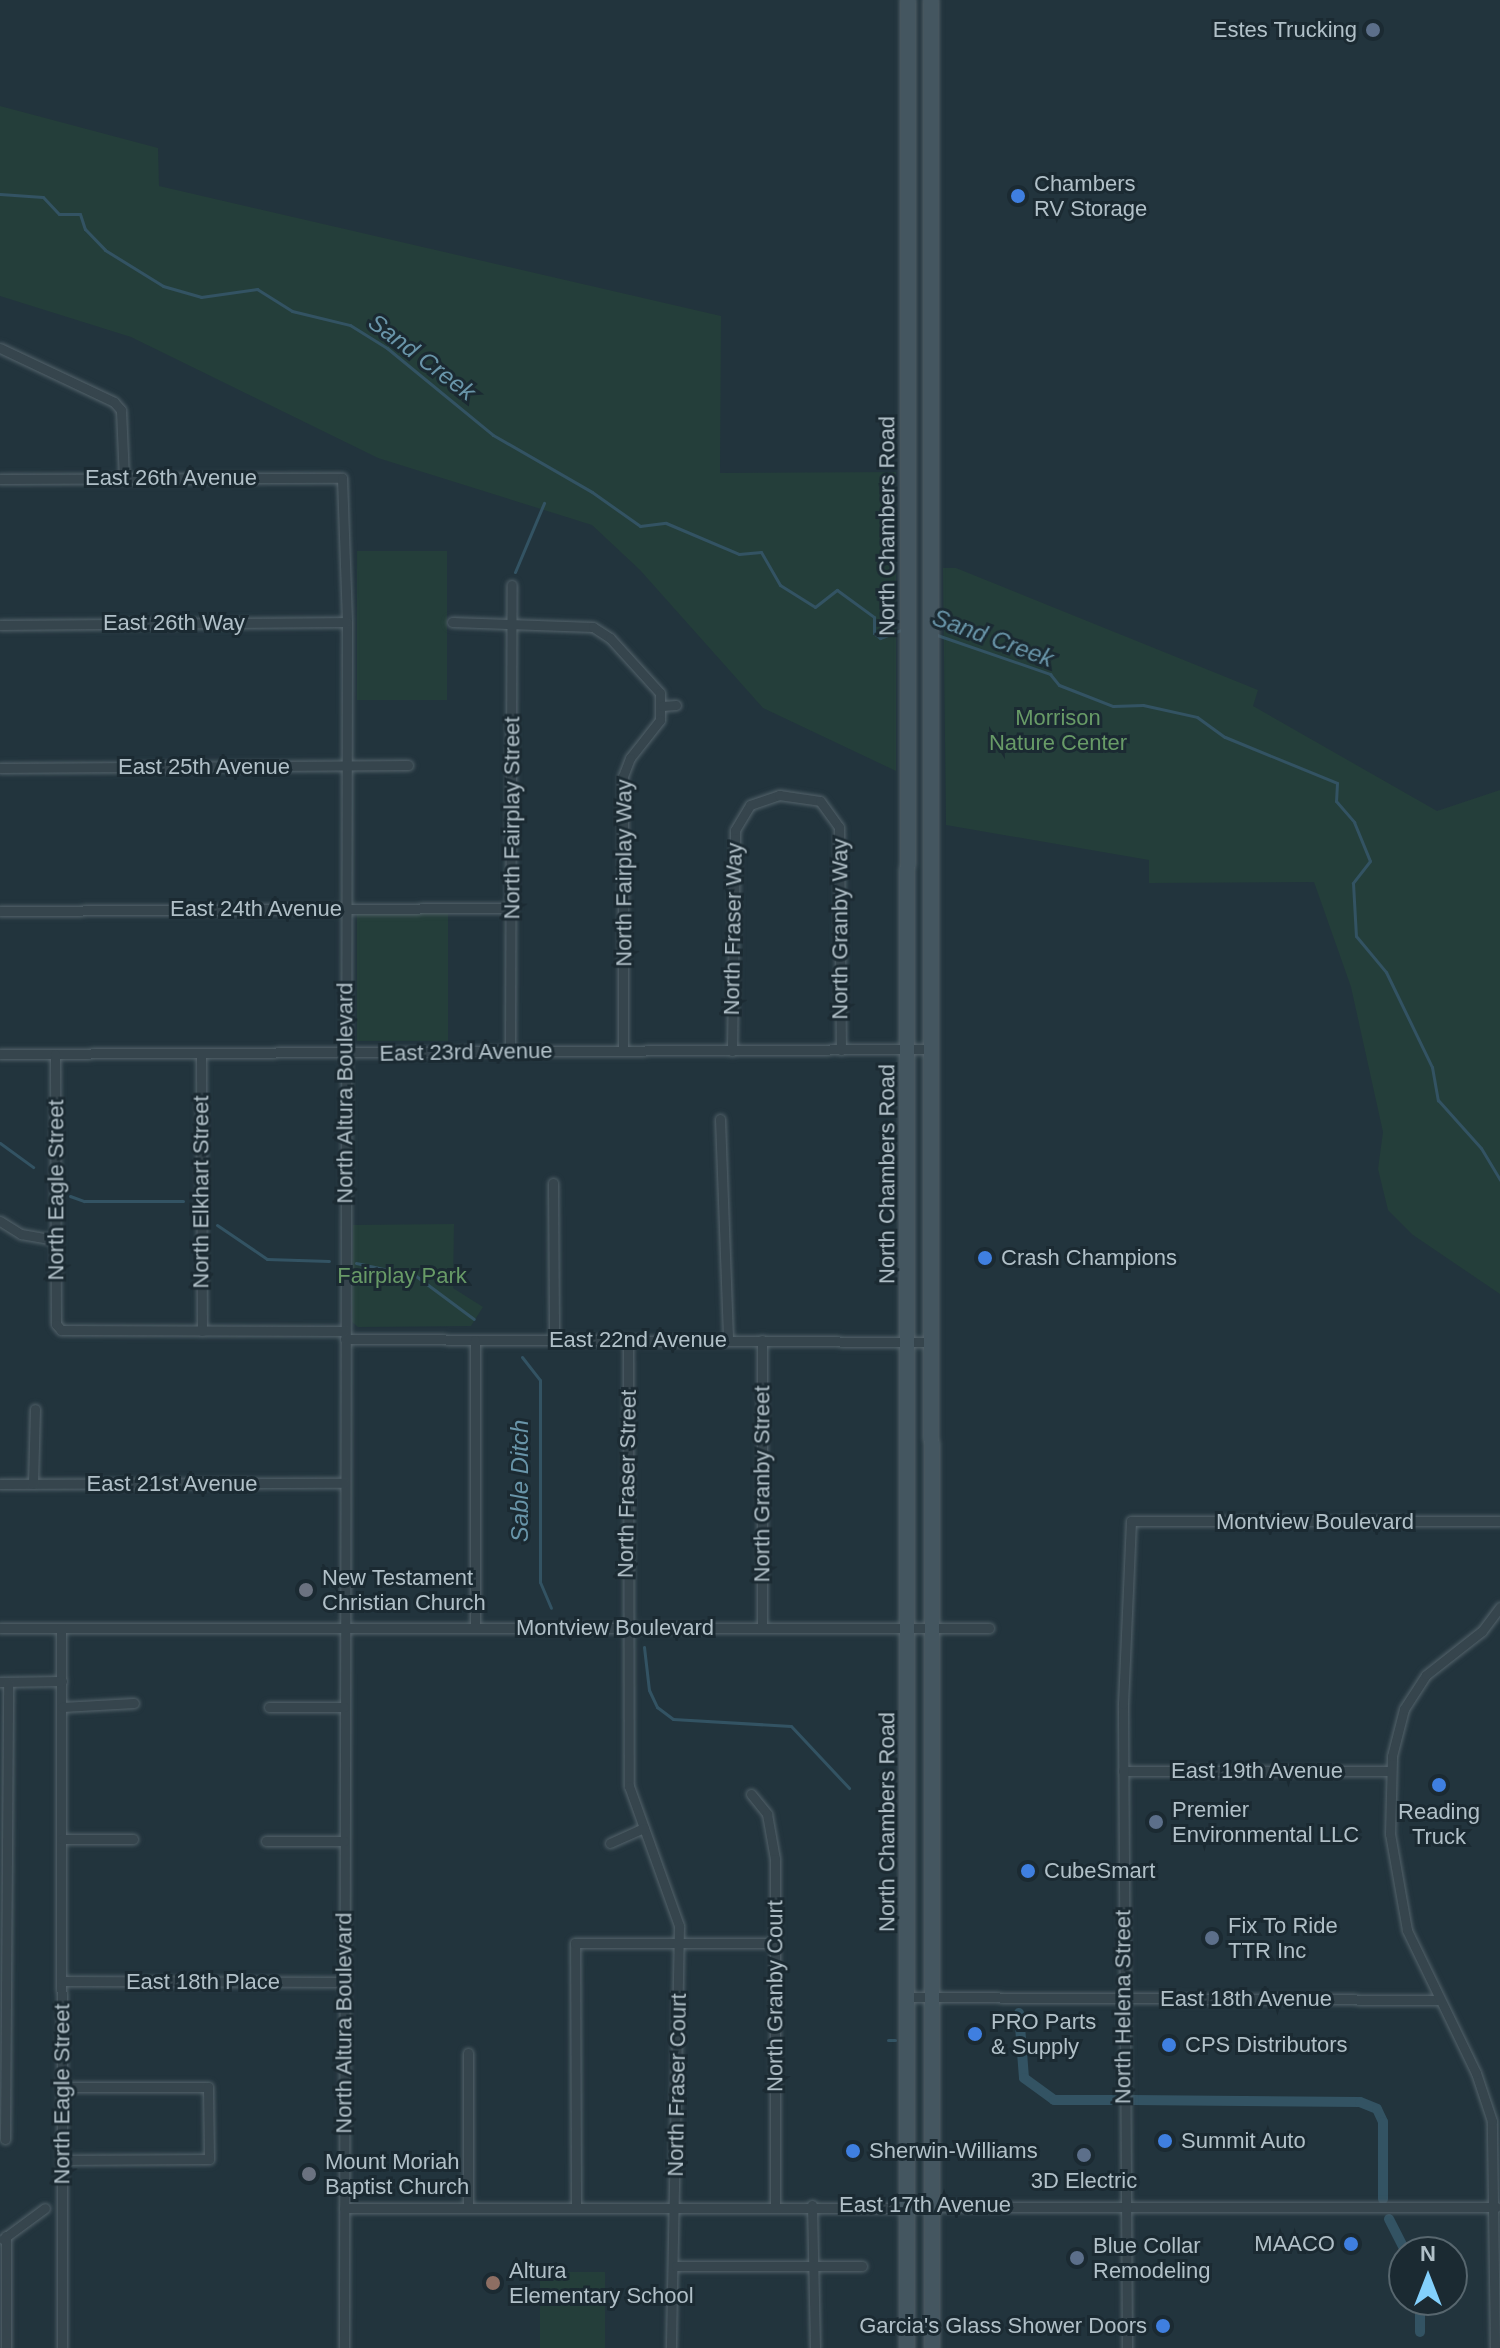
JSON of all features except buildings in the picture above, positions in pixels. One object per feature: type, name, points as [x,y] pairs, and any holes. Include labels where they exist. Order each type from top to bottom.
[{"type":"main road","name":"North Chambers Road","points":[[907,2348],[908,0]]},
{"type":"main road","name":"North Chambers Road","points":[[931,0],[932,2348]]},
{"type":"main road","points":[[909,494],[932,494]]},
{"type":"street","points":[[0,348],[114,402],[121,410],[124,478]]},
{"type":"street","name":"East 26th Avenue","points":[[0,479],[342,478]]},
{"type":"street","name":"North Altura Boulevard","points":[[342,478],[347,622],[344,2348]]},
{"type":"street","name":"North Fairplay Street","points":[[510,1051],[512,585]]},
{"type":"street","name":"East 26th Way","points":[[0,625],[347,622]]},
{"type":"street","points":[[452,622],[579,623],[599,630],[656,686],[662,706],[676,705]]},
{"type":"street","name":"North Fairplay Way","points":[[623,1050],[623,776],[630,758],[657,727],[662,706]]},
{"type":"street","name":"East 25th Avenue","points":[[0,768],[408,765]]},
{"type":"street","name":"North Granby Way","points":[[788,795],[820,801],[839,827],[841,1050]]},
{"type":"street","name":"North Fraser Way","points":[[732,1051],[735,830],[755,802],[788,795]]},
{"type":"street","name":"East 24th Avenue","points":[[0,911],[512,908]]},
{"type":"street","name":"East 23rd Avenue","points":[[0,1054],[932,1049]]},
{"type":"street","name":"North Elkhart Street","points":[[201,1053],[202,1331]]},
{"type":"street","name":"North Eagle Street","points":[[55,1054],[58,1326]]},
{"type":"street","points":[[720,1119],[728,1340]]},
{"type":"street","points":[[553,1183],[554,1340]]},
{"type":"street","points":[[0,1221],[21,1234],[56,1240]]},
{"type":"street","name":"East 22nd Avenue","points":[[58,1326],[79,1333],[202,1331],[475,1340],[932,1342]]},
{"type":"street","points":[[475,1340],[475,1628]]},
{"type":"street","name":"North Fraser Street","points":[[625,1628],[628,1340]]},
{"type":"street","name":"North Granby Street","points":[[762,1340],[762,1628]]},
{"type":"street","points":[[33,1484],[35,1409]]},
{"type":"street","name":"East 21st Avenue","points":[[0,1484],[344,1483]]},
{"type":"street","name":"Montview Boulevard","points":[[1131,1521],[1500,1521]]},
{"type":"street","name":"North Helena Street","points":[[1127,2348],[1123,2206],[1123,1771],[1131,1521]]},
{"type":"street","points":[[1495,2348],[1497,2203],[1488,2104],[1438,2000],[1399,1902],[1390,1834],[1391,1771],[1398,1725],[1413,1692],[1441,1661],[1482,1631],[1500,1607]]},
{"type":"street","name":"Montview Boulevard","points":[[0,1628],[989,1628]]},
{"type":"street","name":"North Eagle Street","points":[[61,1628],[62,2348]]},
{"type":"street","name":"North Fraser Court","points":[[625,1628],[629,1786],[673,1897],[679,1944],[676,2266],[671,2276],[671,2348]]},
{"type":"street","points":[[5,2139],[4,1682],[62,1681]]},
{"type":"street","points":[[62,1707],[134,1703]]},
{"type":"street","points":[[269,1707],[344,1707]]},
{"type":"street","name":"East 19th Avenue","points":[[1123,1771],[1391,1771]]},
{"type":"street","name":"North Granby Court","points":[[751,1794],[764,1808],[772,1836],[775,2205]]},
{"type":"street","points":[[610,1843],[644,1828]]},
{"type":"street","points":[[62,1839],[133,1839]]},
{"type":"street","points":[[266,1841],[344,1841]]},
{"type":"street","points":[[576,2205],[575,1943],[775,1943]]},
{"type":"street","name":"East 18th Place","points":[[62,1981],[344,1982]]},
{"type":"street","name":"East 18th Avenue","points":[[909,1997],[1438,2000]]},
{"type":"street","points":[[468,2053],[468,2205]]},
{"type":"street","points":[[62,2087],[208,2087],[209,2159],[62,2160]]},
{"type":"street","name":"East 17th Avenue","points":[[344,2208],[468,2205],[1497,2203]]},
{"type":"street","points":[[812,2205],[815,2348]]},
{"type":"street","points":[[6,2348],[3,2239],[45,2208]]},
{"type":"street","points":[[676,2266],[862,2266]]},
{"type":"green space","points":[[0,106],[158,148],[159,186],[721,316],[720,473],[896,472],[896,771],[763,708],[640,570],[592,525],[378,458],[131,337],[0,296]]},
{"type":"green space","points":[[357,551],[447,551],[447,700],[357,700]]},
{"type":"green space","name":"Morrison Nature Center","points":[[943,568],[956,568],[1258,690],[1253,706],[1437,811],[1500,790],[1500,1294],[1413,1235],[1388,1210],[1378,1169],[1383,1132],[1351,987],[1314,882],[1149,883],[1149,860],[946,825]]},
{"type":"green space","points":[[357,913],[448,913],[448,1041],[357,1041]]},
{"type":"green space","name":"Fairplay Park","points":[[454,1224],[453,1288],[483,1307],[471,1326],[358,1327],[352,1322],[353,1225]]},
{"type":"green space","points":[[540,2272],[605,2272],[605,2348],[540,2348]]},
{"type":"waterway","name":"Sand Creek","points":[[0,194],[43,197],[59,214],[80,214],[85,229],[105,250],[163,286],[201,297],[257,289],[292,311],[350,325],[387,348],[493,435],[592,492],[640,526],[666,523],[739,554],[761,552],[780,585],[815,607],[837,590],[874,617],[874,633],[880,638],[903,629]]},
{"type":"waterway","points":[[515,572],[544,503]]},
{"type":"waterway","name":"Sand Creek","points":[[937,635],[1050,674],[1059,685],[1113,706],[1143,705],[1197,717],[1225,737],[1337,783],[1336,801],[1354,822],[1370,861],[1353,883],[1356,936],[1386,972],[1432,1067],[1438,1100],[1481,1148],[1500,1180]]},
{"type":"waterway","name":"Sable Ditch","points":[[0,1143],[33,1167]]},
{"type":"waterway","name":"Sable Ditch","points":[[70,1196],[84,1201],[183,1201]]},
{"type":"waterway","name":"Sable Ditch","points":[[217,1225],[267,1259],[329,1261]]},
{"type":"waterway","name":"Sable Ditch","points":[[356,1263],[416,1276],[474,1319]]},
{"type":"waterway","name":"Sable Ditch","points":[[522,1357],[540,1380],[540,1582],[551,1608]]},
{"type":"waterway","name":"Sable Ditch","points":[[644,1647],[649,1690],[657,1707],[673,1719],[791,1726],[849,1788]]},
{"type":"waterway","points":[[1019,2013],[1024,2078],[1054,2100],[1115,2100]]},
{"type":"waterway","points":[[888,2040],[895,2040]]},
{"type":"waterway","points":[[1132,2100],[1360,2102],[1377,2109],[1383,2122],[1383,2199]]},
{"type":"waterway","name":"Sable Ditch","points":[[1389,2219],[1398,2236]]},
{"type":"waterway","name":"Sable Ditch","points":[[1420,2316],[1420,2332]]},
{"type":"place","name":"Estes Trucking","points":[[1373,30]]},
{"type":"place","name":"Chambers RV Storage","points":[[1018,196]]},
{"type":"place","name":"Crash Champions","points":[[985,1258]]},
{"type":"place","name":"New Testament Christian Church","points":[[306,1590]]},
{"type":"place","name":"Reading Truck","points":[[1439,1785]]},
{"type":"place","name":"Premier Environmental LLC","points":[[1156,1822]]},
{"type":"place","name":"CubeSmart","points":[[1028,1871]]},
{"type":"place","name":"Fix To Ride TTR Inc","points":[[1212,1938]]},
{"type":"place","name":"PRO Parts & Supply","points":[[975,2034]]},
{"type":"place","name":"CPS Distributors","points":[[1169,2045]]},
{"type":"place","name":"Summit Auto","points":[[1165,2141]]},
{"type":"place","name":"Sherwin-Williams","points":[[853,2151]]},
{"type":"place","name":"3D Electric","points":[[1084,2155]]},
{"type":"place","name":"Mount Moriah Baptist Church","points":[[309,2174]]},
{"type":"place","name":"MAACO","points":[[1351,2244]]},
{"type":"place","name":"Blue Collar Remodeling","points":[[1077,2258]]},
{"type":"place","name":"Altura Elementary School","points":[[493,2283]]},
{"type":"place","name":"Garcia's Glass Shower Doors","points":[[1163,2326]]}]
